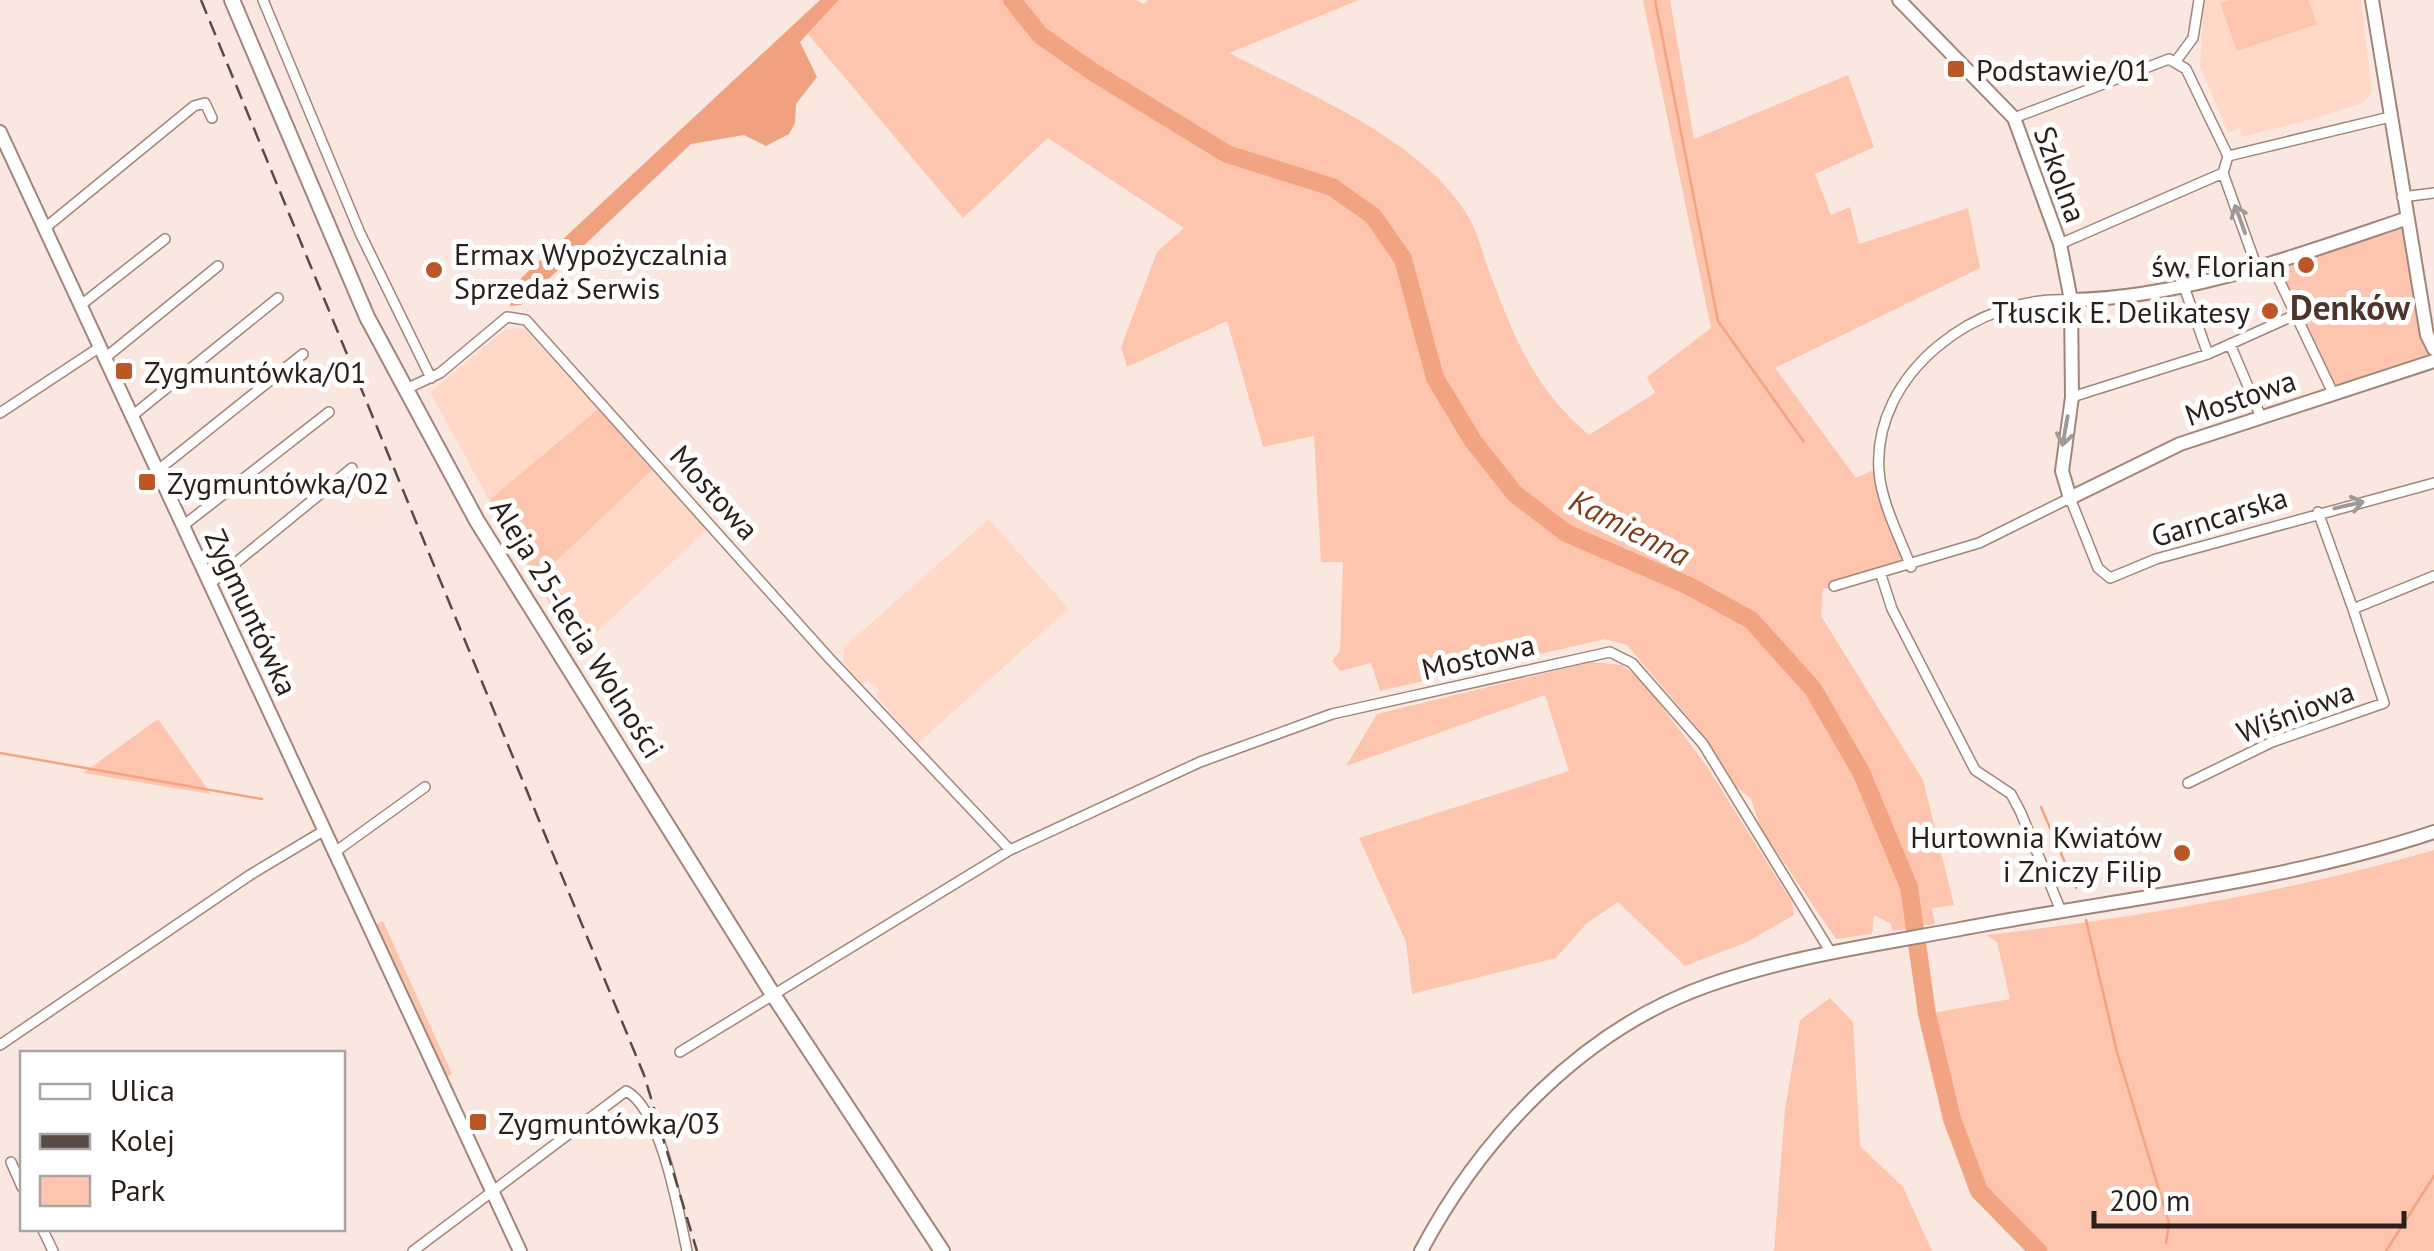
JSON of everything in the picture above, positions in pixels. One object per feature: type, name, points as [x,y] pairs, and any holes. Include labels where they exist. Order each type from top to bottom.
[{"type":"main road","name":"Aleja 25-lecia Wolności","points":[[232,0],[328,231],[404,390],[477,521],[772,994],[942,1251]]},
{"type":"street","points":[[263,0],[360,233],[431,378]]},
{"type":"street","points":[[1899,0],[2014,118]]},
{"type":"street","points":[[2199,0],[2193,38],[2176,62],[2190,78],[2228,156],[2223,173],[2256,264]]},
{"type":"street","points":[[2372,0],[2405,219],[2427,335],[2434,349]]},
{"type":"street","name":"Szkolna","points":[[2070,498],[2062,472],[2062,446],[2072,397],[2071,300],[2060,244],[2014,118],[2146,65],[2176,62]]},
{"type":"street","points":[[45,228],[199,103],[205,103],[212,118]]},
{"type":"street","points":[[2228,156],[2390,117]]},
{"type":"street","name":"Zygmuntówka","points":[[0,132],[520,1251]]},
{"type":"street","points":[[2060,244],[2223,173]]},
{"type":"street","points":[[2402,196],[2434,193]]},
{"type":"street","points":[[1911,567],[1878,468],[1882,438],[1900,384],[1948,338],[1986,317],[2183,284],[2271,263],[2405,219]]},
{"type":"street","points":[[81,305],[164,239]]},
{"type":"street","points":[[2271,263],[2332,391]]},
{"type":"street","points":[[0,413],[103,353],[218,266]]},
{"type":"street","points":[[2183,284],[2208,354]]},
{"type":"street","points":[[132,416],[278,298]]},
{"type":"street","points":[[2072,397],[2208,354],[2295,315]]},
{"type":"street","name":"Mostowa","points":[[404,390],[431,378],[507,318],[526,320],[830,658],[1010,850]]},
{"type":"street","points":[[2230,344],[2261,417]]},
{"type":"street","points":[[157,472],[304,354]]},
{"type":"street","name":"Mostowa","points":[[1834,586],[1911,567],[1979,543],[2180,444],[2332,391],[2434,361]]},
{"type":"street","points":[[184,525],[329,412]]},
{"type":"street","points":[[211,583],[352,468]]},
{"type":"street","name":"Garncarska","points":[[2070,498],[2098,568],[2110,578],[2156,559],[2434,483]]},
{"type":"street","name":"Wiśniowa","points":[[2188,783],[2272,742],[2384,703],[2318,512]]},
{"type":"street","points":[[1882,575],[1892,609],[1975,770],[2011,794],[2061,911]]},
{"type":"street","points":[[2353,609],[2434,576]]},
{"type":"street","name":"Mostowa","points":[[680,1052],[1010,850],[1200,762],[1300,723],[1610,652],[1632,662],[1702,744],[1830,952]]},
{"type":"street","points":[[336,852],[425,787]]},
{"type":"street","points":[[0,1045],[250,875],[325,830]]},
{"type":"street","points":[[1421,1251],[1465,1176],[1508,1124],[1551,1082],[1611,1036],[1706,986],[1880,942],[2326,864],[2434,832]]},
{"type":"street","points":[[413,1251],[626,1091],[639,1102],[656,1134],[687,1251]]},
{"type":"street","points":[[11,1162],[20,1182]]},
{"type":"shaded area","points":[[820,0],[839,0],[800,42],[817,77],[796,104],[795,123],[789,134],[766,146],[744,135],[691,144],[521,305],[510,306],[509,291],[519,280]]},
{"type":"shaded area","points":[[2204,0],[2361,0],[2372,92],[2363,103],[2302,122],[2242,137],[2240,128],[2228,133],[2200,67]]},
{"type":"shaded area","points":[[523,328],[598,409],[489,500],[430,392],[506,329]]},
{"type":"shaded area","points":[[652,470],[707,530],[589,639],[547,570]]},
{"type":"shaded area","points":[[989,519],[1069,609],[918,743],[877,697],[878,689],[868,681],[862,683],[843,663],[844,647]]},
{"type":"green space","points":[[839,0],[1136,0],[1144,4],[1148,0],[1359,0],[1229,53],[1360,121],[1422,164],[1448,189],[1472,223],[1528,362],[1553,398],[1589,435],[1655,393],[1647,377],[1711,328],[1643,0],[1670,0],[1694,139],[1848,75],[1874,147],[1815,174],[1831,215],[1850,207],[1859,244],[1968,208],[1980,268],[1775,368],[1856,478],[1878,468],[1911,567],[1823,589],[1821,616],[1923,780],[1954,905],[1932,908],[1935,924],[1892,931],[1891,924],[1874,915],[1872,934],[1836,939],[1761,829],[1751,799],[1736,787],[1700,731],[1627,645],[1605,639],[1380,691],[1371,663],[1340,671],[1332,661],[1340,651],[1343,562],[1321,562],[1314,436],[1263,447],[1227,321],[1127,367],[1121,347],[1157,252],[1184,228],[1048,138],[963,218],[808,34]]},
{"type":"green space","points":[[2308,0],[2317,24],[2237,51],[2220,3]]},
{"type":"green space","points":[[2405,219],[2434,361],[2332,391],[2271,263]]},
{"type":"green space","points":[[598,409],[652,470],[547,570],[589,639],[577,650],[489,500]]},
{"type":"green space","points":[[1591,662],[1622,665],[1644,683],[1706,765],[1792,902],[1794,915],[1747,942],[1685,966],[1618,902],[1587,923],[1556,958],[1412,994],[1406,942],[1359,838],[1569,771],[1545,695],[1346,766],[1377,714]]},
{"type":"green space","points":[[158,719],[211,794],[83,773]]},
{"type":"green space","points":[[2434,850],[2434,1251],[2038,1251],[2011,1228],[1990,1202],[1961,1144],[1927,1014],[2010,999],[1997,942],[1986,935],[2212,902],[2324,879]]},
{"type":"green space","points":[[383,921],[452,1074],[447,1077],[376,925]]},
{"type":"green space","points":[[1830,998],[1853,1022],[1860,1146],[1903,1187],[1932,1251],[1774,1251],[1785,1109],[1800,1020]]},
{"type":"waterway","name":"Kamienna","points":[[1012,0],[1040,35],[1227,154],[1332,187],[1373,216],[1403,259],[1435,378],[1473,441],[1515,494],[1566,533],[1689,586],[1751,620],[1813,689],[1861,772],[1909,887],[1927,1014],[1952,1119],[1979,1191],[2038,1251]]},
{"type":"waterway","points":[[1655,0],[1718,321],[1804,442]]},
{"type":"waterway","points":[[0,753],[262,799]]},
{"type":"waterway","points":[[2041,807],[2076,888]]},
{"type":"waterway","points":[[2086,920],[2117,1052],[2169,1223],[2166,1243]]},
{"type":"waterway","points":[[2386,1251],[2434,1176]]},
{"type":"railway","points":[[201,0],[644,1075],[697,1251]]},
{"type":"place","name":"Podstawie/01","points":[[1956,69]]},
{"type":"place","name":"św. Florian","points":[[2306,265]]},
{"type":"place","name":"Ermax Wypożyczalnia Sprzedaż Serwis","points":[[434,270]]},
{"type":"place","name":"Tłuscik E. Delikatesy","points":[[2270,311]]},
{"type":"place","name":"Zygmuntówka/01","points":[[124,371]]},
{"type":"place","name":"Zygmuntówka/02","points":[[147,482]]},
{"type":"place","name":"Hurtownia Kwiatów i Zniczy Filip","points":[[2182,853]]},
{"type":"place","name":"Zygmuntówka/03","points":[[478,1122]]},
{"type":"district","name":"Denków","points":[[2350,307]]}]
